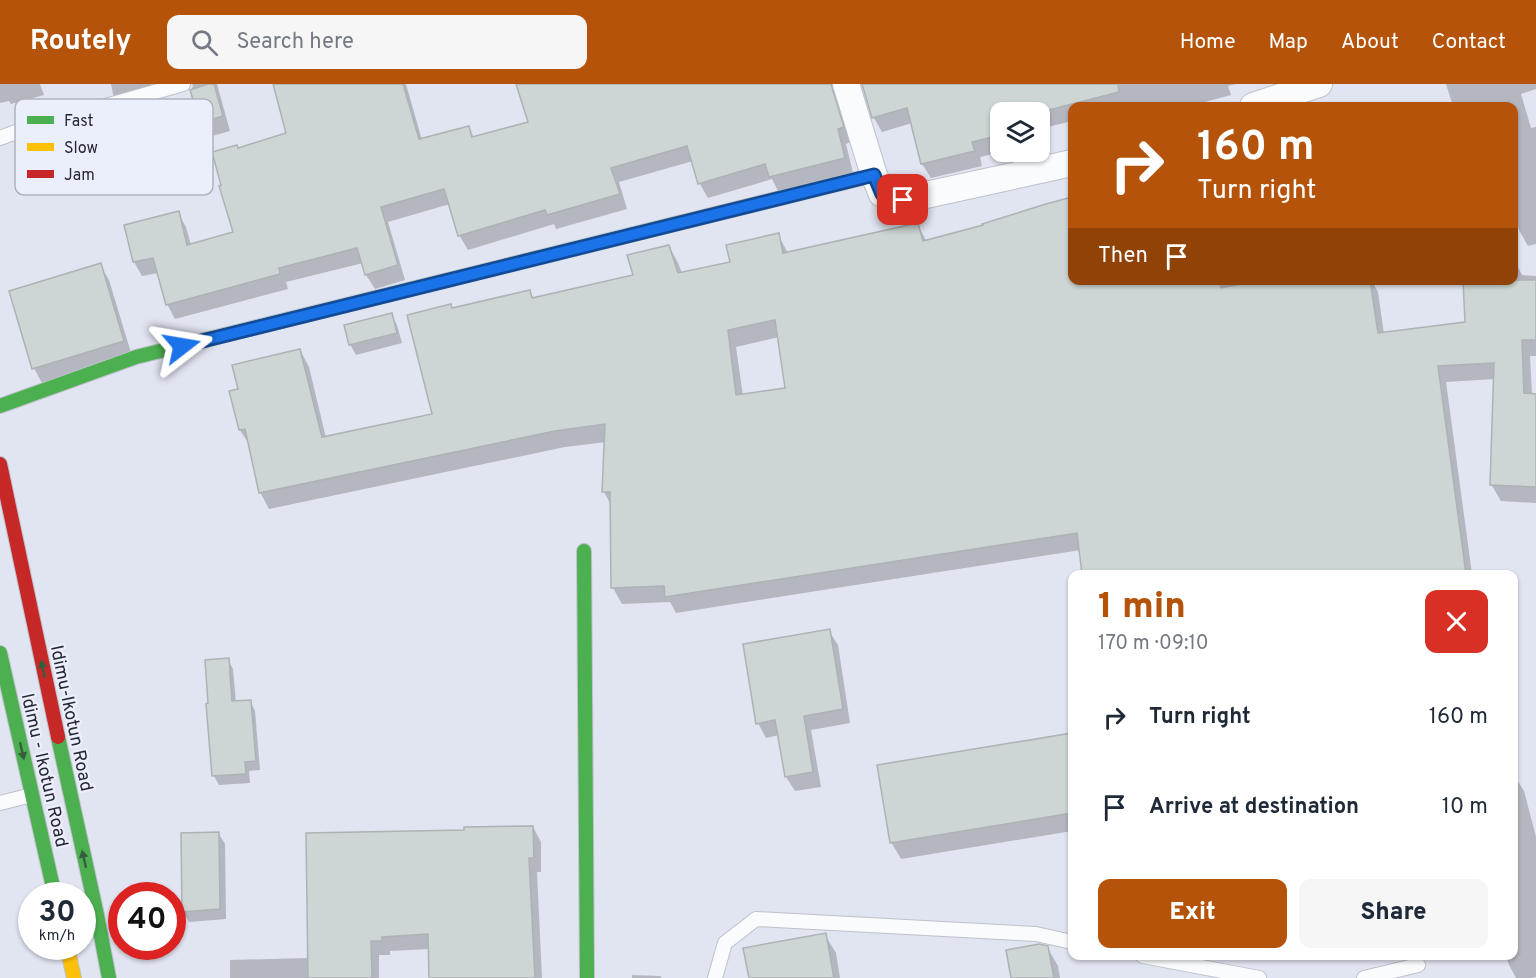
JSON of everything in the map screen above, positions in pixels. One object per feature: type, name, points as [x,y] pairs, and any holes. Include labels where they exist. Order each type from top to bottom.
[{"type":"street","points":[[846,84],[882,194],[903,200],[1068,164]]},
{"type":"street","points":[[1264,102],[1319,84]]},
{"type":"street","points":[[0,406],[136,357],[874,175]]},
{"type":"street","name":"Idimu-Ikotun Road","points":[[0,464],[110,978]]},
{"type":"street","points":[[584,551],[587,978]]},
{"type":"street","name":"Idimu - Ikotun Road","points":[[0,653],[2,673],[52,882]]},
{"type":"street","points":[[70,960],[74,978]]},
{"type":"lane","points":[[130,99],[183,84]]},
{"type":"lane","points":[[0,138],[15,132]]},
{"type":"lane","points":[[0,803],[32,795]]},
{"type":"lane","points":[[715,978],[725,943],[756,920],[1036,934],[1068,941]]},
{"type":"lane","points":[[1164,960],[1259,978]]},
{"type":"lane","points":[[1364,978],[1418,965]]},
{"type":"building","points":[[214,84],[223,116],[213,119],[213,99],[193,99],[190,90]]},
{"type":"building","points":[[273,84],[403,84],[419,139],[469,126],[472,137],[528,122],[516,84],[831,84],[844,127],[838,129],[845,158],[769,177],[765,164],[698,184],[687,146],[611,168],[620,194],[547,215],[545,210],[458,236],[444,189],[381,207],[398,265],[365,275],[357,248],[279,268],[280,274],[166,305],[153,258],[133,262],[124,225],[179,211],[187,245],[233,232],[219,186],[221,185],[213,152],[237,145],[238,148],[286,133]]},
{"type":"building","points":[[862,84],[1118,84],[1119,92],[1080,102],[1068,102],[1068,105],[1050,110],[1050,102],[990,102],[990,138],[972,142],[975,151],[921,164],[907,108],[872,118]]},
{"type":"building","points":[[1068,198],[1068,285],[1220,285],[1221,288],[1236,285],[1371,285],[1378,333],[1465,322],[1463,285],[1518,285],[1518,280],[1536,280],[1536,340],[1522,340],[1524,393],[1536,394],[1536,487],[1490,485],[1494,363],[1438,366],[1465,570],[1082,570],[1077,533],[665,597],[664,586],[611,588],[610,492],[602,492],[605,424],[555,431],[259,493],[245,429],[239,430],[229,391],[238,389],[232,365],[300,349],[322,437],[432,414],[407,315],[451,304],[452,308],[530,290],[532,298],[633,275],[627,255],[669,245],[678,273],[730,262],[726,245],[779,233],[783,253],[918,223],[923,241]],"holes":[[[775,320],[785,388],[736,395],[728,330]]]},
{"type":"building","points":[[101,263],[124,341],[32,369],[9,291]]},
{"type":"building","points":[[392,313],[397,333],[349,345],[344,325]]},
{"type":"building","points":[[830,629],[843,709],[804,716],[813,772],[785,777],[775,720],[756,724],[743,644]]},
{"type":"building","points":[[229,658],[232,701],[251,700],[256,761],[245,762],[246,774],[212,776],[205,660]]},
{"type":"building","points":[[1068,734],[1068,814],[890,843],[877,765]]},
{"type":"building","points":[[533,826],[534,858],[529,858],[535,978],[429,978],[428,934],[382,937],[382,941],[371,941],[372,978],[308,978],[306,833],[464,830],[464,827]]},
{"type":"building","points":[[219,832],[220,909],[186,912],[186,882],[182,882],[181,833]]},
{"type":"building","points":[[826,933],[834,978],[749,978],[743,948]]},
{"type":"building","points":[[1039,944],[1048,946],[1054,978],[1011,978],[1006,950]]},
{"type":"traffic: fast","points":[[0,406],[136,357],[638,233]]},
{"type":"traffic: fast","points":[[584,551],[587,978]]},
{"type":"traffic: fast","points":[[0,653],[52,882]]},
{"type":"traffic: fast","points":[[58,737],[109,978]]},
{"type":"traffic: slow","points":[[638,233],[874,175]]},
{"type":"traffic: slow","points":[[70,960],[74,978]]},
{"type":"traffic: jam","points":[[0,464],[58,737]]},
{"type":"route","points":[[182,346],[874,175],[882,194],[903,200]]}]
